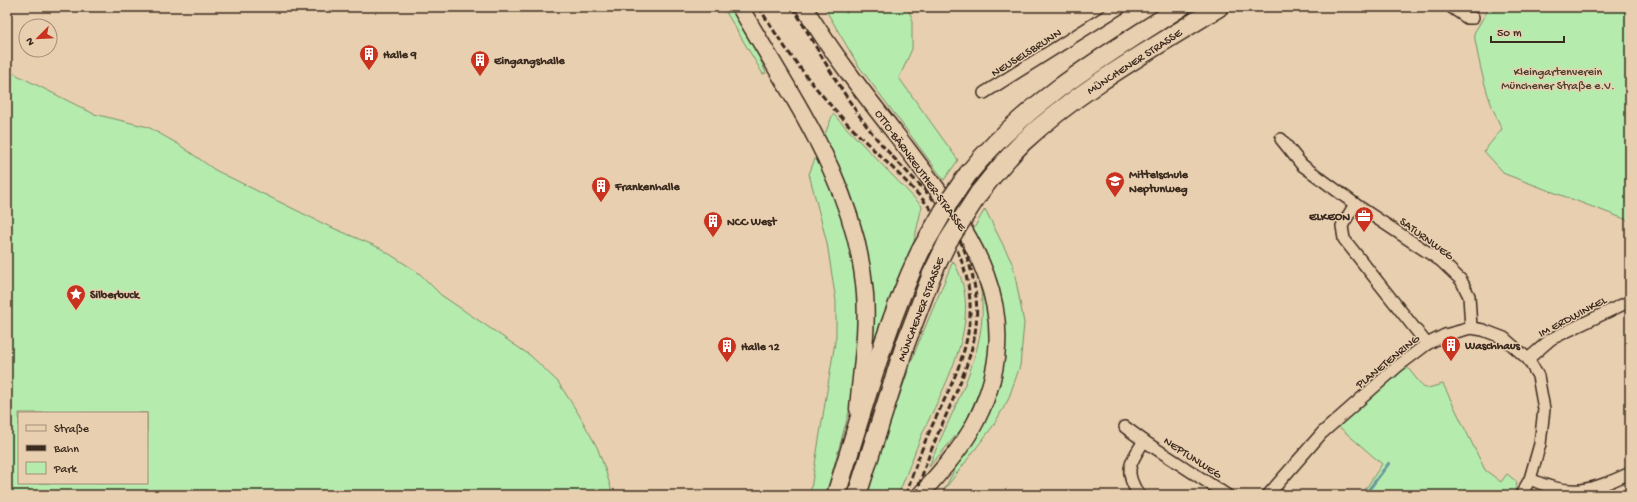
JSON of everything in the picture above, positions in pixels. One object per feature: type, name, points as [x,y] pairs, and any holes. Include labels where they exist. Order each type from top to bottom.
[{"type":"main road","points":[[740,7],[815,135],[841,192],[854,232],[863,269],[866,314],[865,346],[856,434]]},
{"type":"main road","name":"OTTO-BÄRNREUTHER-STRASSE","points":[[804,7],[853,80],[946,201],[973,244],[988,277],[996,318],[997,332],[995,363],[990,387],[982,409],[972,428],[957,451],[920,495]]},
{"type":"main road","name":"MÜNCHENER STRASSE","points":[[836,495],[889,329],[906,282],[921,250],[950,200],[968,174],[1000,138],[1048,96],[1103,56],[1181,7]]},
{"type":"main road","name":"MÜNCHENER STRASSE","points":[[857,495],[904,345],[932,274],[948,241],[979,193],[1018,148],[1060,111],[1112,74],[1218,7]]},
{"type":"street","name":"NEUSELSBRUNN","points":[[984,93],[1121,7]]},
{"type":"street","points":[[1451,7],[1467,18],[1473,18]]},
{"type":"street","name":"SATURNWEG","points":[[1281,139],[1302,165],[1355,204],[1441,261],[1461,280],[1469,296],[1471,328]]},
{"type":"street","points":[[1355,204],[1342,226],[1344,239],[1427,344]]},
{"type":"street","name":"IM ERDWINKEL","points":[[1528,358],[1551,339],[1630,301]]},
{"type":"street","name":"PLANETENRING","points":[[1268,495],[1322,432],[1398,366],[1427,344],[1445,335],[1471,328],[1483,330],[1504,338],[1528,358],[1538,376],[1544,409],[1540,444],[1530,479],[1521,495]]},
{"type":"street","name":"NEPTUNWEG","points":[[1125,427],[1227,495]]},
{"type":"street","name":"NEPTUNWEG","points":[[1139,495],[1131,483],[1129,469],[1133,458],[1144,441]]},
{"type":"street","points":[[1530,479],[1564,491],[1581,491],[1604,485],[1630,473]]},
{"type":"green space","points":[[723,7],[733,7],[750,36],[766,73],[763,74]]},
{"type":"green space","points":[[824,7],[843,7],[846,13],[856,7],[907,7],[912,18],[912,49],[899,78],[958,160],[944,180],[858,65]]},
{"type":"green space","name":"Kleingartenverein Münchener Straße e.V.","points":[[1490,7],[1630,7],[1630,221],[1505,174],[1484,151],[1502,129],[1484,82],[1474,33]]},
{"type":"green space","name":"Silberbuck","points":[[7,70],[94,114],[148,127],[178,144],[215,170],[326,225],[380,248],[419,273],[441,295],[531,356],[558,382],[578,413],[597,447],[613,495],[7,495]]},
{"type":"green space","points":[[833,114],[922,206],[911,254],[852,401],[826,495],[810,495],[836,336],[836,301],[827,243],[809,174]]},
{"type":"green space","points":[[985,209],[1013,265],[1024,323],[1020,366],[1008,400],[993,426],[944,490],[1000,385],[1005,335],[997,280],[973,230]]},
{"type":"green space","points":[[953,261],[962,282],[965,304],[964,326],[959,348],[951,370],[923,432],[898,495],[864,495],[916,349]]},
{"type":"green space","points":[[975,268],[992,328],[985,378],[964,426],[929,467],[937,446],[957,404],[974,360],[982,315],[981,292]]},
{"type":"green space","points":[[1407,367],[1424,388],[1443,384],[1485,470],[1501,482],[1507,474],[1517,482],[1514,495],[1369,495],[1365,490],[1382,464],[1337,425]]},
{"type":"waterway","points":[[1367,492],[1389,463]]},
{"type":"railway","points":[[759,7],[789,53],[822,95],[846,122],[916,192],[936,216],[953,243],[965,271],[970,303],[967,338],[964,351],[913,472],[906,495]]},
{"type":"railway","points":[[793,7],[837,82],[866,125],[881,144],[931,197],[943,212],[962,245],[974,282],[976,320],[974,339],[969,359],[929,455],[917,495]]},
{"type":"place","name":"Halle 9","points":[[369,71]]},
{"type":"place","name":"Eingangshalle","points":[[480,77]]},
{"type":"place","name":"Mittelschule Neptunweg","points":[[1115,198]]},
{"type":"place","name":"Frankenhalle","points":[[601,203]]},
{"type":"place","name":"ELKEON","points":[[1364,233]]},
{"type":"place","name":"NCC West","points":[[713,238]]},
{"type":"place","name":"Silberbuck","points":[[76,311]]},
{"type":"place","name":"Waschhaus","points":[[1451,362]]},
{"type":"place","name":"Halle 12","points":[[727,363]]}]
